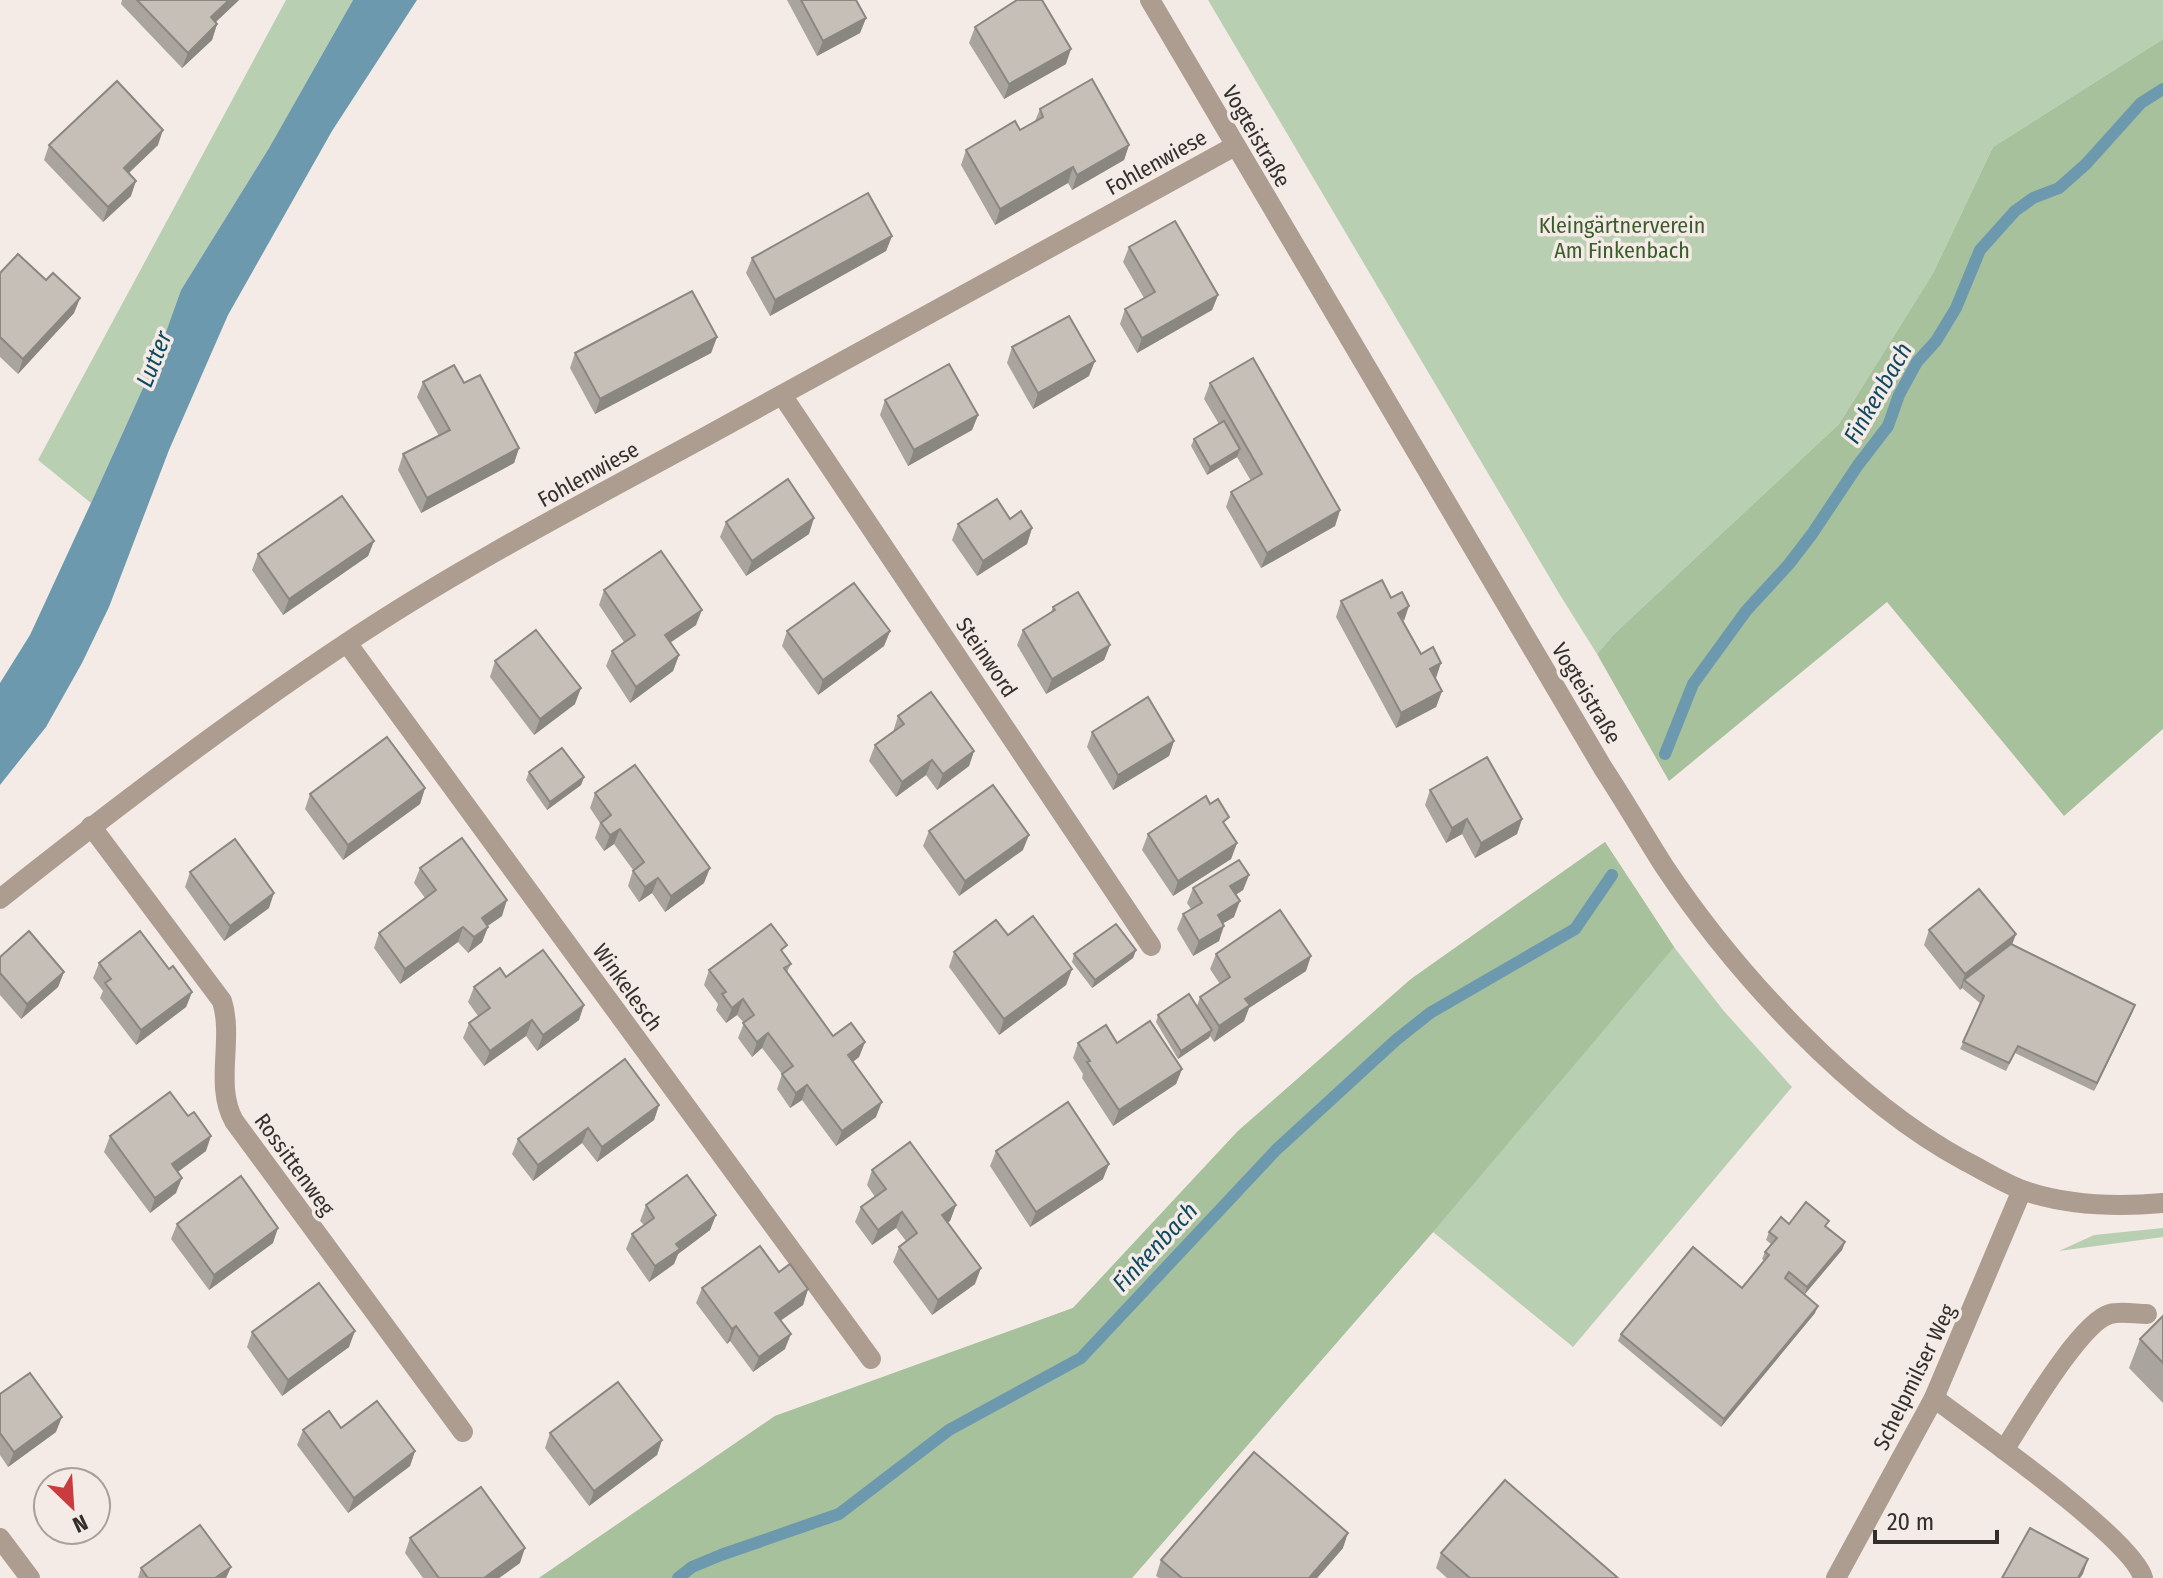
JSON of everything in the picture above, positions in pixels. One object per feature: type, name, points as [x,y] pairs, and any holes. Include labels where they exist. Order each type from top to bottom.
[{"type":"street","name":"Vogteistraße","points":[[1150,0],[1580,728],[1666,867],[1706,923],[1763,991],[1836,1066],[1869,1095],[1940,1146],[2022,1190],[2090,1205],[2163,1203]]},
{"type":"street","name":"Fohlenwiese","points":[[0,899],[91,826],[347,643],[550,522],[1235,146]]},
{"type":"street","name":"Steinword","points":[[782,395],[1151,946]]},
{"type":"street","name":"Winkelesch","points":[[347,643],[871,1359]]},
{"type":"street","name":"Rossittenweg","points":[[91,826],[222,1001],[227,1018],[225,1099],[234,1121],[463,1432]]},
{"type":"street","name":"Schelpmilser Weg","points":[[1836,1578],[1934,1398],[2022,1190]]},
{"type":"street","points":[[2004,1450],[2068,1353],[2090,1326],[2109,1314],[2147,1314]]},
{"type":"street","points":[[1934,1398],[2118,1542],[2140,1569],[2143,1578]]},
{"type":"street","points":[[0,1538],[30,1578]]},
{"type":"green space","points":[[286,0],[353,0],[269,148],[181,290],[157,357],[91,503],[38,460]]},
{"type":"green space","name":"Kleingärtnerverein Am Finkenbach","points":[[1208,0],[2163,0],[2163,39],[1993,147],[1933,273],[1839,424],[1614,634],[1597,654]]},
{"type":"green space","points":[[2163,39],[2163,729],[2064,816],[1887,602],[1669,781],[1597,654],[1614,634],[1839,424],[1933,273],[1993,147]]},
{"type":"green space","points":[[1605,842],[1674,947],[1723,1010],[1792,1087],[1573,1347],[1433,1232],[1132,1578],[539,1578],[775,1416],[1073,1308],[1238,1131],[1411,979]]},
{"type":"green space","points":[[1605,842],[1674,947],[1433,1232],[1132,1578],[539,1578],[775,1416],[1073,1308],[1238,1131],[1411,979]]},
{"type":"green space","points":[[2163,1228],[2163,1237],[2059,1251],[2094,1235]]},
{"type":"water","points":[[353,0],[417,0],[332,131],[228,315],[169,450],[109,607],[82,663],[46,727],[0,785],[0,683],[30,635],[91,503],[157,357],[181,290],[269,148]]},
{"type":"building","points":[[137,0],[229,0],[211,17],[217,24],[188,53]]},
{"type":"building","points":[[801,0],[856,0],[866,18],[823,41]]},
{"type":"building","points":[[1017,0],[1042,0],[1071,49],[1009,84],[975,27]]},
{"type":"building","points":[[1092,79],[1129,145],[1077,175],[1073,167],[1000,209],[966,150],[1015,121],[1020,130],[1043,117],[1040,109]]},
{"type":"building","points":[[117,81],[163,130],[124,168],[136,181],[108,207],[49,145]]},
{"type":"building","points":[[868,193],[892,236],[775,300],[752,258]]},
{"type":"building","points":[[1175,221],[1218,295],[1142,338],[1125,309],[1155,292],[1129,247]]},
{"type":"building","points":[[18,254],[46,280],[53,273],[80,298],[23,359],[0,337],[0,273]]},
{"type":"building","points":[[692,291],[717,337],[600,399],[575,353]]},
{"type":"building","points":[[1069,316],[1095,361],[1038,393],[1012,347]]},
{"type":"building","points":[[1253,358],[1340,510],[1267,553],[1231,492],[1262,474],[1210,383]]},
{"type":"building","points":[[949,364],[978,415],[914,450],[885,400]]},
{"type":"building","points":[[454,365],[464,383],[480,375],[519,448],[427,498],[403,454],[450,430],[423,382]]},
{"type":"building","points":[[1224,421],[1240,449],[1210,467],[1194,439]]},
{"type":"building","points":[[788,479],[814,518],[752,561],[726,522]]},
{"type":"building","points":[[342,496],[374,541],[289,599],[258,554]]},
{"type":"building","points":[[997,499],[1010,519],[1021,511],[1032,528],[983,561],[958,524]]},
{"type":"building","points":[[661,551],[702,610],[665,635],[679,655],[636,687],[612,651],[635,635],[604,590]]},
{"type":"building","points":[[1382,580],[1391,598],[1402,592],[1409,606],[1398,613],[1421,654],[1433,647],[1441,663],[1430,669],[1442,691],[1401,713],[1341,601]]},
{"type":"building","points":[[854,583],[890,631],[823,680],[787,631]]},
{"type":"building","points":[[1078,592],[1110,645],[1052,679],[1023,630]]},
{"type":"building","points":[[536,630],[581,688],[540,719],[495,661]]},
{"type":"building","points":[[931,692],[974,751],[943,774],[932,760],[902,782],[875,745],[904,724],[898,716]]},
{"type":"building","points":[[1148,697],[1174,741],[1118,775],[1092,732]]},
{"type":"building","points":[[387,737],[425,788],[348,845],[310,794]]},
{"type":"building","points":[[562,748],[584,777],[550,802],[529,772]]},
{"type":"building","points":[[1487,757],[1522,819],[1481,843],[1467,819],[1452,828],[1430,790]]},
{"type":"building","points":[[635,765],[710,868],[671,896],[658,878],[645,887],[633,871],[644,862],[620,829],[610,835],[601,823],[611,815],[595,793]]},
{"type":"building","points":[[993,785],[1029,835],[965,881],[929,831]]},
{"type":"building","points":[[1206,796],[1210,804],[1218,799],[1229,817],[1223,822],[1237,843],[1178,881],[1148,834]]},
{"type":"building","points":[[462,838],[507,900],[482,918],[488,927],[474,937],[463,927],[405,969],[379,933],[436,890],[420,868]]},
{"type":"building","points":[[235,839],[274,893],[230,926],[190,872]]},
{"type":"building","points":[[1239,860],[1249,875],[1230,886],[1240,901],[1218,915],[1224,926],[1199,941],[1183,914],[1202,903],[1193,888]]},
{"type":"building","points":[[1979,889],[2016,934],[1965,974],[1929,930]]},
{"type":"building","points":[[1280,910],[1311,956],[1245,999],[1250,1005],[1219,1026],[1200,997],[1230,977],[1216,954]]},
{"type":"building","points":[[1033,916],[1072,969],[1004,1019],[954,952],[996,920],[1008,935]]},
{"type":"building","points":[[771,924],[787,945],[781,950],[791,964],[784,968],[833,1036],[851,1023],[865,1042],[848,1055],[882,1102],[842,1131],[807,1085],[796,1093],[782,1074],[793,1066],[768,1033],[757,1042],[743,1023],[754,1015],[743,999],[732,1008],[722,994],[726,992],[709,970]]},
{"type":"building","points":[[1116,924],[1136,950],[1095,980],[1074,954]]},
{"type":"building","points":[[29,931],[64,972],[27,1004],[0,973],[0,957]]},
{"type":"building","points":[[140,931],[169,969],[173,966],[192,992],[141,1030],[105,983],[111,979],[99,963]]},
{"type":"building","points":[[2011,944],[2135,1005],[2097,1083],[2018,1046],[2009,1063],[1963,1042],[1984,996],[1964,980]]},
{"type":"building","points":[[543,950],[584,1005],[543,1035],[532,1020],[490,1051],[469,1023],[490,1008],[474,987],[500,968],[506,977]]},
{"type":"building","points":[[1189,994],[1212,1030],[1181,1051],[1158,1015]]},
{"type":"building","points":[[1150,1021],[1182,1069],[1119,1110],[1078,1043],[1106,1025],[1117,1043]]},
{"type":"building","points":[[625,1059],[659,1105],[602,1147],[588,1128],[538,1165],[518,1139]]},
{"type":"building","points":[[170,1092],[188,1116],[194,1112],[211,1136],[172,1164],[182,1178],[155,1198],[110,1136]]},
{"type":"building","points":[[1068,1102],[1109,1164],[1036,1212],[996,1151]]},
{"type":"building","points":[[910,1142],[956,1205],[942,1215],[981,1268],[938,1300],[899,1247],[917,1233],[902,1212],[878,1230],[861,1207],[886,1189],[872,1170]]},
{"type":"building","points":[[687,1175],[716,1215],[676,1244],[680,1249],[655,1266],[632,1234],[654,1218],[646,1205]]},
{"type":"building","points":[[241,1176],[278,1228],[214,1275],[177,1224]]},
{"type":"building","points":[[1806,1202],[1829,1221],[1825,1226],[1845,1242],[1807,1287],[1789,1272],[1785,1278],[1818,1306],[1724,1419],[1621,1334],[1693,1247],[1742,1288],[1769,1255],[1765,1252],[1777,1238],[1769,1232],[1781,1217],[1789,1224]]},
{"type":"building","points":[[760,1246],[779,1272],[790,1264],[808,1289],[775,1313],[791,1334],[759,1357],[736,1326],[732,1329],[702,1288]]},
{"type":"building","points":[[319,1283],[355,1331],[288,1380],[252,1332]]},
{"type":"building","points":[[2163,1316],[2163,1363],[2140,1339]]},
{"type":"building","points":[[30,1373],[62,1417],[14,1452],[0,1433],[0,1394]]},
{"type":"building","points":[[618,1382],[662,1440],[594,1491],[550,1433]]},
{"type":"building","points":[[377,1401],[415,1451],[354,1498],[303,1430],[329,1411],[341,1428]]},
{"type":"building","points":[[1254,1452],[1348,1533],[1309,1578],[1182,1578],[1161,1560]]},
{"type":"building","points":[[1505,1480],[1618,1578],[1470,1578],[1441,1553]]},
{"type":"building","points":[[481,1487],[525,1548],[484,1578],[439,1578],[410,1538]]},
{"type":"building","points":[[200,1525],[231,1567],[215,1578],[148,1578],[141,1568]]},
{"type":"building","points":[[2030,1528],[2088,1559],[2078,1578],[2002,1578]]},
{"type":"waterway","name":"Finkenbach","points":[[1665,754],[1693,684],[1746,611],[1812,534],[1888,426],[1899,395],[1917,362],[1936,341],[1956,308],[1980,250],[2015,211],[2033,198],[2059,188],[2086,164],[2141,103],[2163,89]]},
{"type":"waterway","name":"Finkenbach","points":[[678,1578],[692,1567],[721,1555],[839,1514],[949,1430],[1081,1358],[1276,1150],[1396,1040],[1430,1013],[1575,929],[1612,875]]},
{"type":"water label","name":"Lutter","points":[[154,359]]}]
